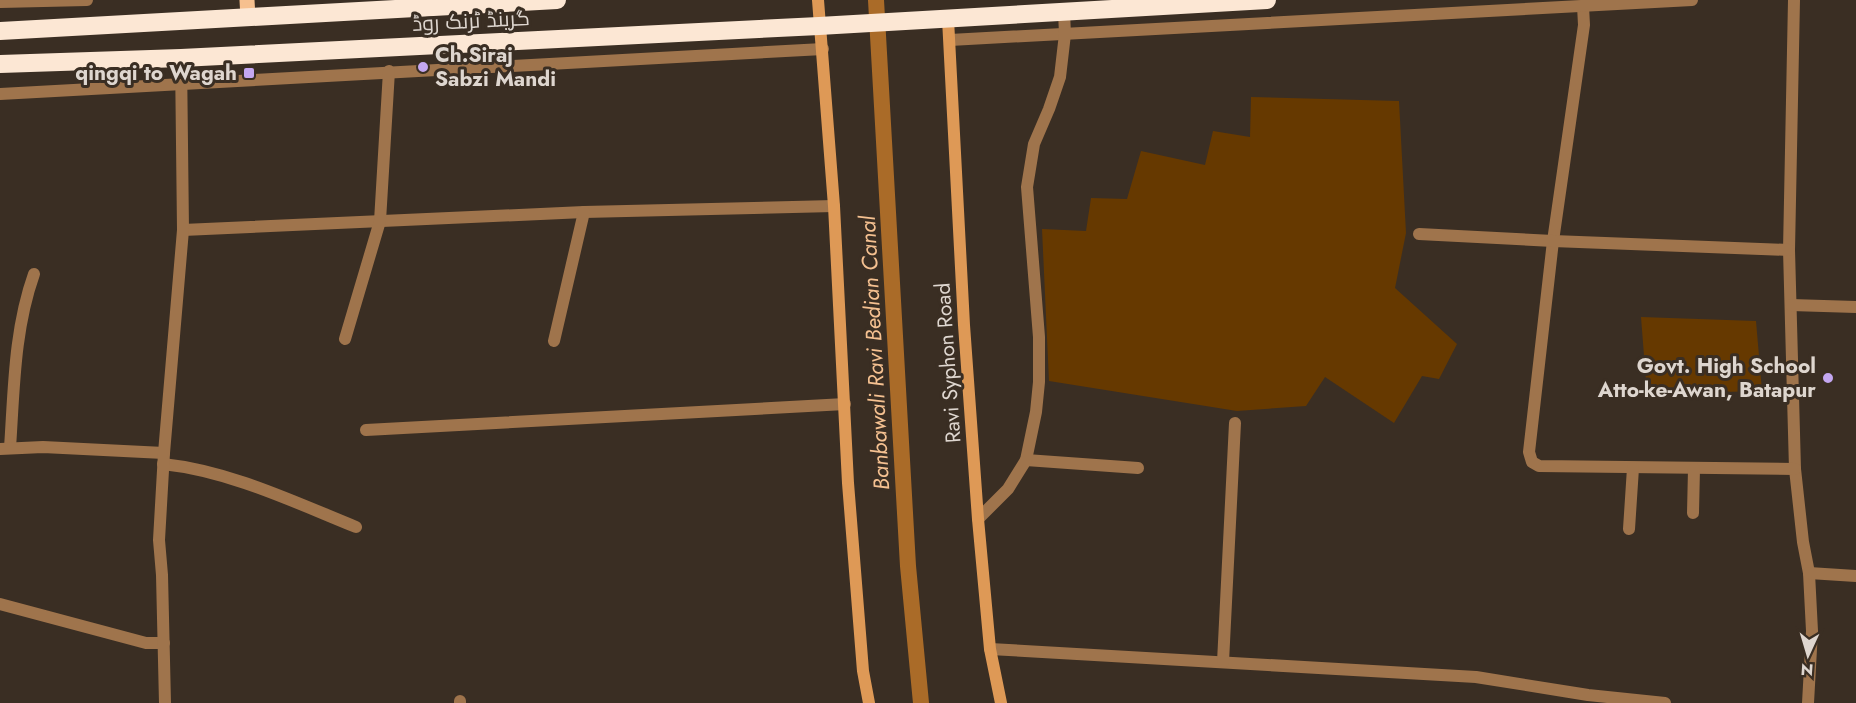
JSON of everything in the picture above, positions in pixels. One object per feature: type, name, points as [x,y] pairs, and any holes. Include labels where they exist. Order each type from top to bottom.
[{"type":"highway","name":"گرینڈ ٹرنک روڈ","points":[[0,31],[557,0]]},
{"type":"highway","name":"گرینڈ ٹرنک روڈ","points":[[0,64],[181,58],[824,26],[1064,12],[1152,3],[1267,0]]},
{"type":"main road","points":[[247,0],[248,18]]},
{"type":"street","points":[[7,2],[87,0]]},
{"type":"street","points":[[818,0],[824,26],[823,49],[834,206],[848,483],[862,671],[869,703]]},
{"type":"street","points":[[950,40],[1692,0]]},
{"type":"street","points":[[1794,0],[1789,250],[1796,469],[1803,542],[1809,573],[1812,631],[1808,703]]},
{"type":"street","points":[[1582,6],[1584,25],[1552,241],[1529,452],[1532,462],[1539,466],[1796,469]]},
{"type":"street","points":[[978,519],[1008,489],[1026,460],[1036,412],[1039,337],[1027,187],[1034,144],[1060,77],[1065,34],[1064,12]]},
{"type":"street","name":"Ravi Syphon Road","points":[[943,19],[950,40],[964,325],[978,519],[990,648],[1001,703]]},
{"type":"street","points":[[0,94],[823,49]]},
{"type":"street","points":[[165,703],[159,540],[163,458],[183,230],[181,58]]},
{"type":"street","points":[[345,339],[380,221],[389,71]]},
{"type":"street","points":[[183,230],[584,212],[834,206]]},
{"type":"street","points":[[554,341],[584,212]]},
{"type":"street","points":[[1419,234],[1789,250]]},
{"type":"street","points":[[34,274],[25,297],[18,334],[5,449],[43,447],[163,458],[180,466],[255,486],[356,527]]},
{"type":"street","points":[[1791,306],[1856,307]]},
{"type":"street","points":[[366,430],[845,404]]},
{"type":"street","points":[[1223,662],[1235,423]]},
{"type":"street","points":[[1026,460],[1138,468]]},
{"type":"street","points":[[1629,529],[1633,468]]},
{"type":"street","points":[[1693,513],[1694,469]]},
{"type":"street","points":[[1809,573],[1856,576]]},
{"type":"street","points":[[0,603],[146,643],[164,643]]},
{"type":"street","points":[[990,648],[1476,677],[1588,695],[1665,703]]},
{"type":"shaded area","points":[[1251,97],[1399,101],[1406,233],[1395,288],[1457,344],[1439,379],[1422,376],[1394,423],[1325,377],[1306,406],[1237,411],[1049,381],[1042,229],[1086,231],[1091,198],[1127,199],[1141,151],[1205,165],[1213,131],[1250,137]]},
{"type":"shaded area","points":[[1641,317],[1756,321],[1762,391],[1647,394]]},
{"type":"waterway","name":"Banbawali Ravi Bedian Canal","points":[[876,0],[908,566],[921,703]]},
{"type":"place","name":"Ch.Siraj Sabzi Mandi","points":[[423,67]]},
{"type":"place","name":"qingqi to Wagah","points":[[249,73]]},
{"type":"place","name":"Govt. High School Atto-ke-Awan, Batapur","points":[[1828,378]]}]
